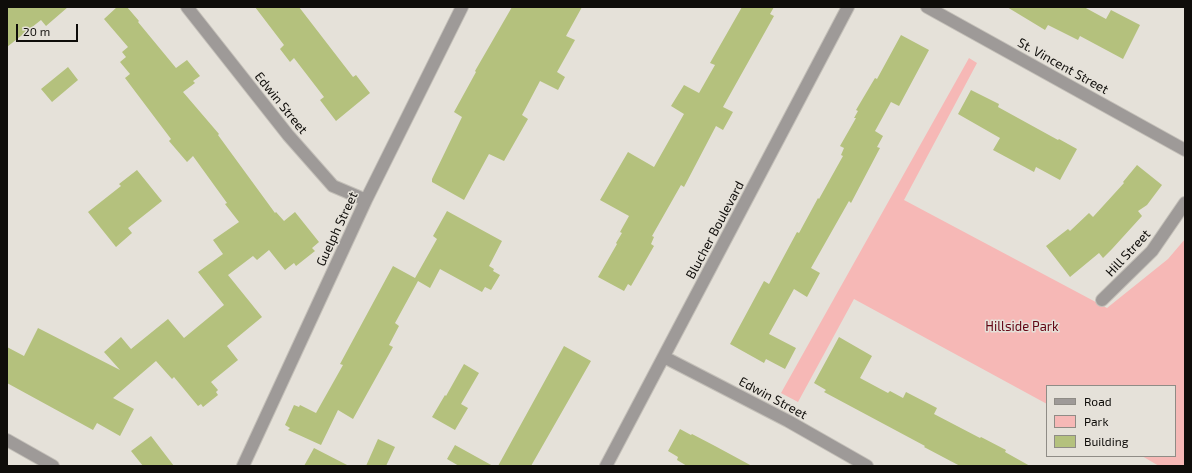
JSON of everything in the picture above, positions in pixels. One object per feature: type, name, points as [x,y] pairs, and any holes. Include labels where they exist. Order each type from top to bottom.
[{"type":"street","name":"Edwin Street","points":[[187,7],[288,135],[333,186],[366,200]]},
{"type":"street","name":"Guelph Street","points":[[243,466],[366,200],[462,7]]},
{"type":"street","name":"Blucher Boulevard","points":[[606,466],[848,7]]},
{"type":"street","name":"St. Vincent Street","points":[[927,7],[1185,150]]},
{"type":"street","name":"Hill Street","points":[[1102,300],[1152,250],[1185,203]]},
{"type":"street","name":"Edwin Street","points":[[664,357],[788,421],[867,466]]},
{"type":"street","points":[[7,440],[53,466]]},
{"type":"green space","name":"Hillside Park","points":[[969,58],[977,63],[904,200],[1107,308],[1168,259],[1185,239],[1185,466],[1159,466],[1144,457],[1176,457],[1176,385],[1046,385],[1046,403],[854,299],[798,402],[781,393]]},
{"type":"building","points":[[7,7],[68,7],[46,26],[41,20],[7,47]]},
{"type":"building","points":[[117,7],[127,7],[176,68],[187,60],[200,76],[193,81],[195,83],[183,92],[219,134],[218,135],[275,213],[276,212],[284,221],[295,212],[319,242],[312,248],[315,251],[296,266],[294,263],[285,270],[269,250],[257,260],[253,256],[228,275],[262,317],[227,346],[238,360],[211,382],[218,390],[216,392],[218,395],[203,407],[201,404],[198,406],[174,377],[172,379],[156,361],[113,398],[134,409],[120,436],[97,423],[93,430],[7,383],[7,347],[24,356],[38,328],[120,370],[104,352],[121,337],[131,349],[168,319],[184,338],[224,305],[198,272],[223,254],[213,240],[239,222],[193,156],[187,162],[169,141],[171,139],[125,78],[130,74],[120,62],[126,57],[122,52],[128,47],[104,19]]},
{"type":"building","points":[[255,7],[299,7],[353,77],[356,75],[370,93],[336,121],[320,100],[324,97],[294,58],[290,62],[280,49],[284,45]]},
{"type":"building","points":[[512,7],[582,7],[566,36],[575,40],[557,72],[565,77],[558,90],[540,81],[522,115],[528,119],[504,161],[489,154],[464,200],[432,182],[432,179],[462,117],[454,112],[476,72],[475,71]]},
{"type":"building","points":[[742,7],[774,7],[770,14],[774,16],[723,107],[733,112],[723,130],[716,126],[684,187],[681,185],[652,236],[654,237],[651,244],[654,246],[631,286],[628,284],[624,291],[598,277],[617,244],[616,243],[622,233],[620,232],[629,216],[600,200],[628,152],[654,167],[684,114],[671,106],[684,85],[699,93],[715,65],[710,63]]},
{"type":"building","points":[[1007,7],[1084,7],[1106,19],[1111,10],[1140,25],[1123,59],[1080,36],[1078,40],[1048,25],[1045,30]]},
{"type":"building","points":[[901,35],[929,50],[899,106],[891,102],[875,131],[883,136],[877,147],[880,148],[851,203],[849,201],[811,268],[820,273],[807,297],[794,289],[769,334],[796,348],[785,369],[766,359],[764,363],[730,344],[764,281],[769,284],[797,232],[799,233],[843,156],[841,155],[844,148],[840,146],[856,118],[854,118],[858,111],[856,110],[875,78],[877,79]]},
{"type":"building","points":[[68,67],[78,80],[52,102],[41,89]]},
{"type":"building","points":[[971,90],[999,104],[998,107],[1077,149],[1060,180],[1036,167],[1034,172],[993,150],[1000,138],[958,114]]},
{"type":"building","points":[[1137,165],[1162,185],[1147,205],[1138,211],[1142,216],[1103,258],[1099,253],[1070,277],[1046,246],[1068,229],[1070,231],[1089,213],[1093,217],[1124,183],[1123,182]]},
{"type":"building","points":[[137,170],[162,201],[128,228],[132,233],[116,247],[88,212],[121,186],[119,184]]},
{"type":"building","points":[[447,211],[502,241],[489,266],[494,269],[493,271],[500,275],[491,290],[485,287],[482,292],[440,269],[430,288],[418,281],[395,323],[399,326],[389,345],[393,347],[353,419],[338,410],[321,445],[288,430],[290,428],[285,425],[294,405],[299,407],[300,405],[316,413],[343,365],[340,364],[393,266],[415,278],[437,239],[433,236]]},
{"type":"building","points":[[839,337],[872,356],[860,378],[888,393],[890,391],[903,398],[906,392],[937,408],[934,414],[1006,450],[1005,452],[1030,466],[960,466],[824,392],[826,390],[814,383]]},
{"type":"building","points":[[564,346],[591,361],[531,466],[498,466]]},
{"type":"building","points":[[464,364],[479,373],[461,404],[468,408],[455,430],[432,417]]},
{"type":"building","points":[[680,429],[752,466],[687,466],[677,460],[678,457],[668,451]]},
{"type":"building","points":[[151,436],[174,466],[143,466],[131,451]]},
{"type":"building","points":[[378,439],[395,447],[386,466],[366,466]]},
{"type":"building","points":[[455,445],[493,466],[459,466],[447,459]]},
{"type":"building","points":[[314,448],[349,466],[304,466]]}]
